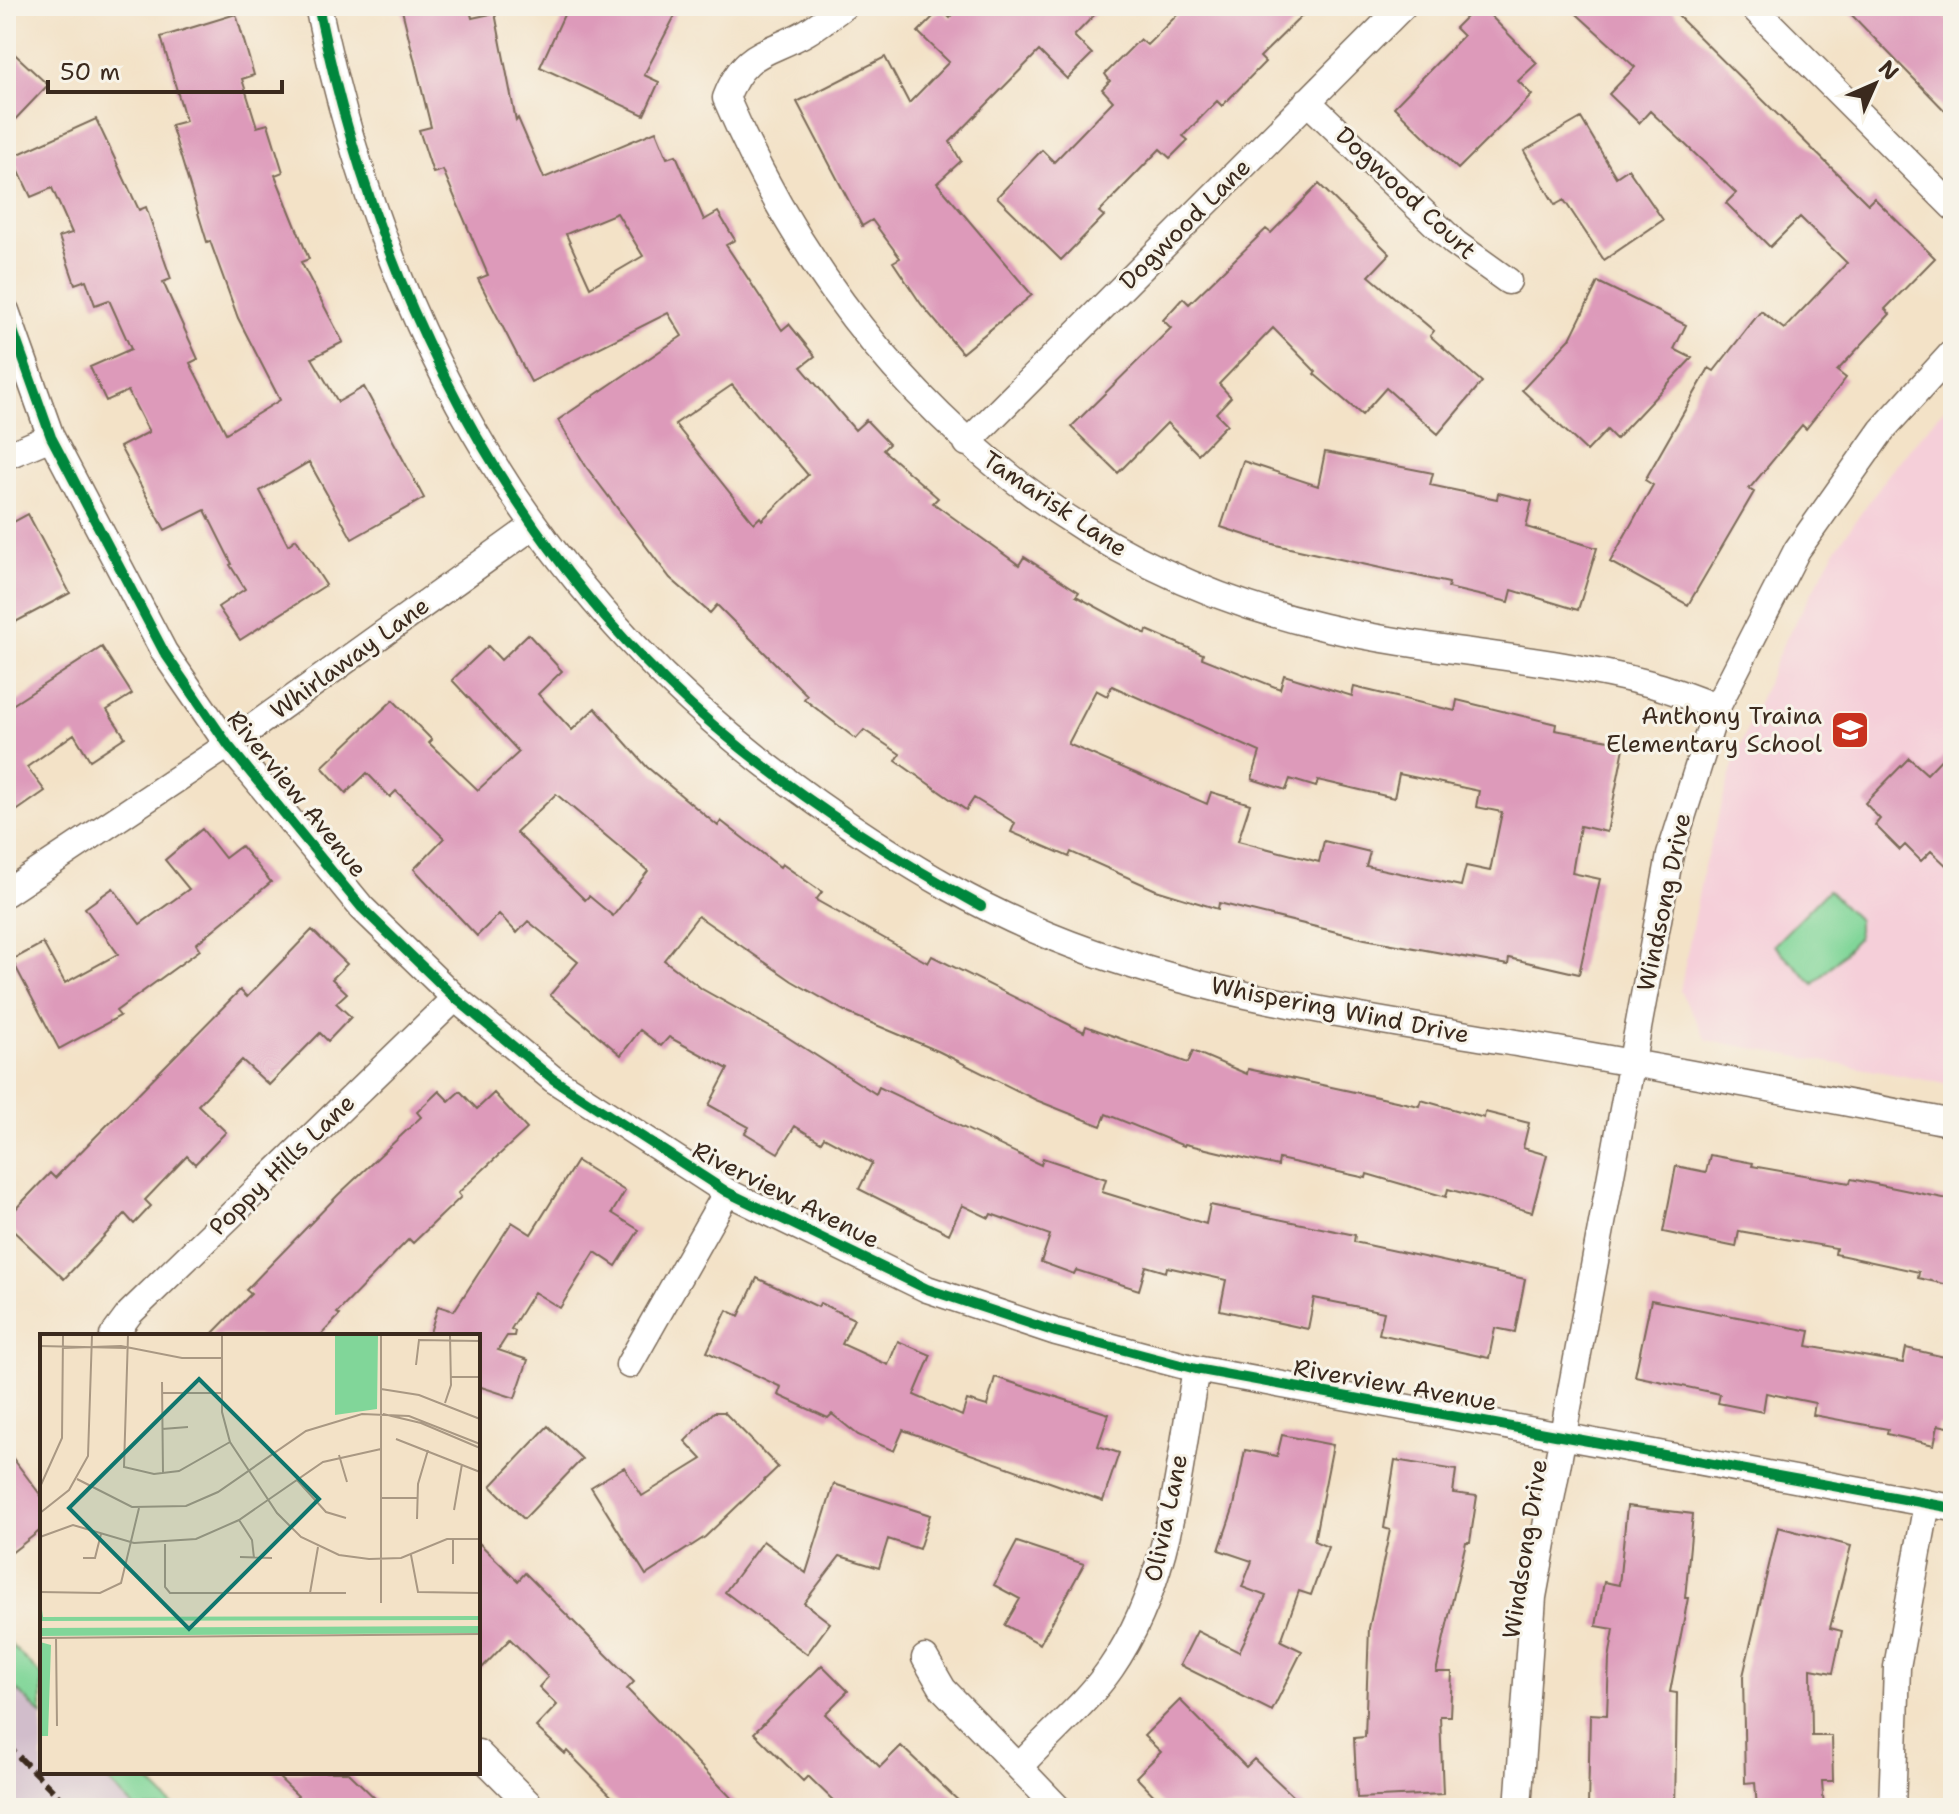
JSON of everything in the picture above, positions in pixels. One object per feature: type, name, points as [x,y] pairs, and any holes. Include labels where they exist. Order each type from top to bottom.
[{"type":"street","name":"Whispering Wind Drive","points":[[318,6],[330,66],[372,212],[416,320],[492,465],[533,526],[597,609],[668,684],[763,765],[901,863],[981,906],[1092,952],[1245,997],[1630,1062],[1953,1123]]},
{"type":"street","name":"Tamarisk Lane","points":[[844,6],[805,32],[764,50],[736,73],[726,98],[784,213],[863,332],[899,376],[967,443],[1030,493],[1111,546],[1194,586],[1257,610],[1326,628],[1648,683],[1717,707]]},
{"type":"street","name":"Dogwood Lane","points":[[967,443],[1403,6]]},
{"type":"street","points":[[1752,6],[1953,207]]},
{"type":"street","name":"Dogwood Court","points":[[1307,101],[1455,243],[1508,281]]},
{"type":"street","name":"Riverview Avenue","points":[[6,311],[51,437],[164,652],[228,745],[362,908],[455,998],[553,1079],[727,1192],[927,1289],[1056,1332],[1196,1369],[1953,1508]]},
{"type":"street","name":"Windsong Drive","points":[[1518,1808],[1533,1597],[1670,855],[1717,707],[1797,550],[1882,430],[1953,352]]},
{"type":"street","points":[[6,456],[51,437]]},
{"type":"street","name":"Whirlaway Lane","points":[[6,893],[228,745],[533,526]]},
{"type":"street","name":"Poppy Hills Lane","points":[[114,1334],[130,1313],[455,998]]},
{"type":"street","points":[[629,1365],[727,1192]]},
{"type":"street","name":"Olivia Lane","points":[[1019,1767],[1109,1670],[1141,1617],[1161,1560],[1196,1369]]},
{"type":"street","points":[[1892,1808],[1897,1667],[1927,1503]]},
{"type":"street","points":[[925,1658],[943,1689],[1058,1808]]},
{"type":"street","points":[[480,1755],[533,1808]]},
{"type":"shaded area","name":"Anthony Traina Elementary School","points":[[1953,398],[1953,1085],[1707,1040],[1680,991],[1703,870],[1735,758],[1783,644],[1837,547],[1890,472]]},
{"type":"shaded area","points":[[6,1639],[40,1673],[40,1774],[141,1774],[175,1808],[6,1808]]},
{"type":"green space","points":[[1828,890],[1858,920],[1858,938],[1814,984],[1774,945]]},
{"type":"green space","points":[[6,1640],[40,1674],[40,1713],[6,1679]]},
{"type":"green space","points":[[101,1774],[141,1774],[175,1808],[135,1808]]},
{"type":"building","points":[[401,6],[469,6],[472,18],[495,13],[516,121],[518,118],[544,178],[656,131],[667,158],[676,155],[704,220],[718,212],[735,240],[726,245],[782,330],[789,324],[815,356],[801,367],[855,430],[866,420],[889,444],[883,450],[938,498],[933,503],[1019,565],[1024,557],[1079,592],[1076,596],[1146,634],[1147,630],[1203,654],[1202,658],[1280,689],[1284,675],[1352,696],[1354,687],[1455,711],[1457,700],[1556,724],[1555,730],[1625,743],[1607,832],[1580,826],[1572,873],[1600,879],[1579,974],[1509,958],[1508,965],[1365,939],[1219,903],[1218,909],[1156,890],[1071,852],[1069,857],[1011,832],[1015,823],[974,798],[966,810],[896,761],[900,754],[864,730],[856,739],[804,699],[807,695],[717,605],[710,613],[670,578],[587,468],[558,420],[682,336],[668,313],[531,382],[478,279],[488,275],[443,170],[433,173],[419,130],[431,127]],"holes":[[[617,213],[643,256],[590,287],[566,234]],[[732,385],[808,475],[762,520],[760,517],[754,523],[675,424]],[[1112,686],[1260,752],[1252,779],[1286,790],[1290,779],[1316,787],[1318,780],[1394,798],[1399,774],[1479,791],[1476,807],[1502,812],[1490,871],[1466,866],[1461,886],[1366,866],[1370,852],[1324,841],[1319,862],[1238,841],[1250,804],[1211,792],[1207,804],[1068,744],[1096,690],[1107,696]]]},
{"type":"building","points":[[568,6],[680,6],[644,75],[659,82],[644,115],[540,67]]},
{"type":"building","points":[[961,6],[1103,6],[1074,36],[1092,54],[1067,79],[1039,51],[950,142],[961,161],[937,183],[1032,295],[962,353],[921,304],[893,262],[900,258],[872,220],[862,226],[797,102],[885,57],[909,103],[949,62],[918,32],[941,9],[950,18]]},
{"type":"building","points":[[1186,6],[1312,6],[1260,57],[1265,62],[1222,106],[1217,101],[1183,136],[1188,140],[1170,158],[1160,149],[1099,212],[1104,216],[1061,260],[997,197],[1042,150],[1054,162],[1113,101],[1102,89],[1110,81],[1105,74],[1140,39],[1147,45]]},
{"type":"building","points":[[1477,6],[1481,6],[1537,63],[1518,81],[1532,95],[1458,169],[1394,107],[1463,36],[1455,28]]},
{"type":"building","points":[[1568,6],[1668,6],[1868,204],[1874,198],[1935,258],[1885,309],[1890,314],[1837,371],[1846,378],[1806,429],[1802,425],[1749,489],[1754,492],[1688,605],[1610,562],[1653,485],[1645,480],[1709,368],[1714,371],[1761,311],[1784,329],[1847,263],[1800,217],[1770,247],[1726,203],[1736,193],[1667,127],[1650,111],[1639,123],[1609,94],[1635,67]]},
{"type":"building","points":[[1843,6],[1933,6],[1953,26],[1953,119]]},
{"type":"building","points":[[236,14],[254,75],[242,79],[257,127],[268,124],[283,172],[275,175],[309,259],[301,262],[343,342],[312,358],[338,402],[364,387],[424,498],[352,539],[309,462],[260,491],[288,545],[296,539],[326,585],[240,640],[218,607],[245,589],[230,565],[205,510],[165,530],[120,447],[149,432],[128,391],[106,401],[90,367],[131,349],[109,300],[95,305],[86,280],[75,284],[59,237],[72,233],[52,188],[31,197],[12,157],[96,119],[139,210],[146,207],[171,279],[163,282],[198,359],[190,363],[226,433],[280,400],[238,318],[210,241],[207,242],[171,125],[186,121],[161,37]]},
{"type":"building","points":[[6,46],[48,85],[6,129]]},
{"type":"building","points":[[1581,118],[1616,177],[1628,169],[1663,220],[1604,260],[1564,200],[1555,205],[1524,151]]},
{"type":"building","points":[[1319,184],[1390,254],[1369,276],[1434,331],[1430,336],[1482,382],[1438,434],[1386,388],[1362,415],[1314,374],[1316,372],[1273,328],[1219,384],[1231,397],[1216,413],[1227,424],[1198,454],[1167,423],[1118,473],[1071,427],[1171,328],[1163,320],[1183,298],[1189,304],[1266,229],[1271,233]]},
{"type":"building","points":[[1598,282],[1686,325],[1674,349],[1692,358],[1616,439],[1607,430],[1587,451],[1522,390],[1570,339]]},
{"type":"building","points":[[1325,452],[1433,473],[1430,485],[1497,499],[1498,493],[1532,501],[1526,527],[1597,548],[1578,610],[1512,590],[1509,602],[1448,588],[1449,583],[1276,545],[1221,527],[1243,461],[1318,486]]},
{"type":"building","points":[[28,514],[70,593],[6,627],[6,526]]},
{"type":"building","points":[[528,634],[562,671],[538,694],[572,730],[595,708],[647,767],[718,826],[721,821],[780,867],[782,864],[822,892],[816,900],[928,963],[932,956],[1084,1032],[1086,1026],[1188,1063],[1193,1051],[1247,1074],[1248,1069],[1419,1106],[1421,1100],[1484,1118],[1485,1112],[1529,1123],[1523,1148],[1547,1155],[1532,1212],[1448,1189],[1446,1197],[1367,1174],[1366,1178],[1279,1159],[1278,1166],[1184,1146],[1106,1114],[1101,1126],[1036,1100],[938,1051],[850,1014],[792,981],[698,916],[664,960],[702,989],[784,1035],[876,1094],[879,1087],[1041,1165],[1043,1158],[1106,1179],[1102,1192],[1206,1224],[1210,1205],[1355,1235],[1354,1242],[1525,1279],[1515,1332],[1495,1328],[1489,1358],[1379,1334],[1384,1312],[1314,1298],[1308,1329],[1220,1310],[1226,1280],[1167,1267],[1166,1272],[1146,1266],[1139,1290],[1076,1270],[1074,1274],[1041,1262],[1050,1235],[991,1214],[989,1218],[962,1205],[949,1234],[859,1189],[872,1163],[824,1137],[821,1142],[795,1126],[778,1153],[745,1133],[749,1127],[709,1105],[728,1069],[669,1037],[661,1046],[640,1030],[621,1055],[550,995],[578,962],[528,921],[517,933],[499,914],[477,936],[414,869],[444,838],[396,791],[390,797],[367,773],[346,793],[322,767],[393,700],[432,740],[429,743],[478,790],[519,752],[452,680],[488,646],[501,660]],"holes":[[[556,794],[648,871],[613,916],[589,896],[585,900],[516,832]]]},
{"type":"building","points":[[102,647],[132,694],[107,710],[125,737],[90,760],[74,734],[27,767],[45,791],[15,812],[6,800],[6,709]]},
{"type":"building","points":[[1953,747],[1953,872],[1931,851],[1921,861],[1905,845],[1900,850],[1875,825],[1880,819],[1865,803],[1909,758],[1927,774]]},
{"type":"building","points":[[202,829],[225,858],[241,846],[271,882],[196,944],[200,950],[116,1011],[120,1016],[59,1049],[12,960],[43,943],[65,983],[118,954],[85,908],[113,888],[140,924],[189,889],[165,860]]},
{"type":"building","points":[[312,930],[347,964],[332,979],[347,993],[336,1003],[351,1017],[328,1041],[320,1033],[269,1085],[242,1060],[198,1105],[226,1132],[195,1164],[187,1156],[145,1200],[151,1206],[134,1224],[125,1214],[64,1279],[6,1224],[6,1219],[50,1173],[55,1178],[240,990],[247,997]]},
{"type":"building","points":[[439,1091],[449,1101],[460,1091],[477,1109],[494,1093],[527,1129],[458,1193],[461,1197],[413,1243],[409,1239],[337,1313],[340,1315],[322,1334],[212,1334],[251,1294],[246,1290],[338,1195],[421,1117],[417,1112]]},
{"type":"building","points":[[1710,1155],[1753,1163],[1752,1166],[1850,1183],[1851,1179],[1953,1200],[1953,1286],[1918,1278],[1919,1272],[1835,1254],[1836,1248],[1739,1231],[1736,1247],[1663,1232],[1676,1166],[1706,1172]]},
{"type":"building","points":[[577,1161],[625,1191],[612,1213],[639,1230],[616,1266],[595,1252],[560,1308],[534,1292],[511,1329],[515,1331],[514,1336],[507,1336],[498,1350],[528,1360],[515,1398],[480,1387],[480,1334],[430,1334],[438,1306],[454,1311],[512,1222],[531,1234]]},
{"type":"building","points":[[757,1278],[818,1307],[820,1303],[854,1319],[842,1344],[888,1365],[898,1341],[931,1355],[914,1395],[962,1416],[967,1400],[987,1406],[995,1377],[1109,1414],[1098,1446],[1119,1453],[1103,1501],[903,1430],[894,1451],[858,1435],[832,1414],[828,1418],[778,1395],[781,1387],[707,1352],[727,1310],[739,1316]]},
{"type":"building","points":[[1651,1300],[1810,1331],[1807,1346],[1903,1363],[1906,1348],[1953,1359],[1953,1428],[1938,1425],[1934,1445],[1887,1434],[1888,1429],[1813,1415],[1815,1403],[1766,1393],[1763,1412],[1718,1403],[1720,1394],[1635,1376]]},
{"type":"building","points":[[714,1412],[724,1412],[778,1467],[705,1537],[646,1575],[591,1487],[624,1467],[642,1496],[702,1459],[685,1441]]},
{"type":"building","points":[[548,1426],[582,1459],[524,1519],[491,1486]]},
{"type":"building","points":[[1282,1435],[1333,1445],[1314,1541],[1328,1547],[1311,1595],[1299,1591],[1281,1641],[1302,1651],[1272,1711],[1180,1665],[1197,1631],[1239,1652],[1266,1596],[1242,1587],[1252,1561],[1219,1550],[1234,1506],[1245,1450],[1277,1456]]},
{"type":"building","points":[[6,1449],[40,1494],[40,1531],[6,1557]]},
{"type":"building","points":[[1395,1460],[1456,1470],[1453,1493],[1477,1496],[1470,1542],[1466,1542],[1436,1672],[1452,1672],[1450,1716],[1440,1716],[1443,1794],[1357,1798],[1354,1738],[1365,1737],[1369,1628],[1390,1530],[1384,1528]]},
{"type":"building","points":[[834,1484],[930,1515],[919,1549],[888,1539],[879,1568],[840,1556],[804,1603],[830,1623],[807,1654],[725,1592],[763,1541],[806,1573]]},
{"type":"building","points":[[1627,1506],[1693,1514],[1685,1598],[1688,1598],[1670,1692],[1677,1693],[1675,1808],[1588,1808],[1590,1714],[1607,1715],[1609,1659],[1614,1629],[1596,1626],[1604,1582],[1619,1585]]},
{"type":"building","points":[[1778,1527],[1851,1546],[1830,1628],[1842,1631],[1833,1673],[1811,1669],[1812,1736],[1832,1736],[1833,1781],[1822,1781],[1824,1808],[1757,1808],[1755,1782],[1745,1783],[1743,1676]]},
{"type":"building","points":[[1017,1542],[1084,1564],[1040,1644],[1005,1625],[1020,1599],[994,1585]]},
{"type":"building","points":[[480,1544],[518,1581],[525,1573],[634,1682],[627,1689],[741,1808],[623,1808],[567,1751],[565,1754],[536,1727],[557,1705],[539,1687],[548,1677],[510,1639],[480,1670]]},
{"type":"building","points":[[822,1665],[848,1691],[825,1714],[880,1767],[901,1746],[966,1808],[841,1808],[808,1776],[803,1781],[754,1733]]},
{"type":"building","points":[[1180,1700],[1246,1767],[1254,1759],[1306,1808],[1166,1808],[1136,1777],[1161,1752],[1144,1736]]},
{"type":"building","points":[[275,1774],[350,1774],[385,1808],[286,1808],[298,1796]]},
{"type":"railway","points":[[6,1744],[70,1808]]},
{"type":"cycle path","points":[[318,6],[340,100],[368,193],[402,283],[442,371],[488,456],[541,536],[600,612],[702,716],[817,805],[898,858],[981,906]]},
{"type":"cycle path","points":[[6,311],[51,437],[164,652],[228,745],[362,908],[455,998],[553,1079],[727,1192],[927,1289],[1056,1332],[1196,1369],[1953,1508]]},
{"type":"place","name":"Anthony Traina Elementary School","points":[[1850,730]]}]
